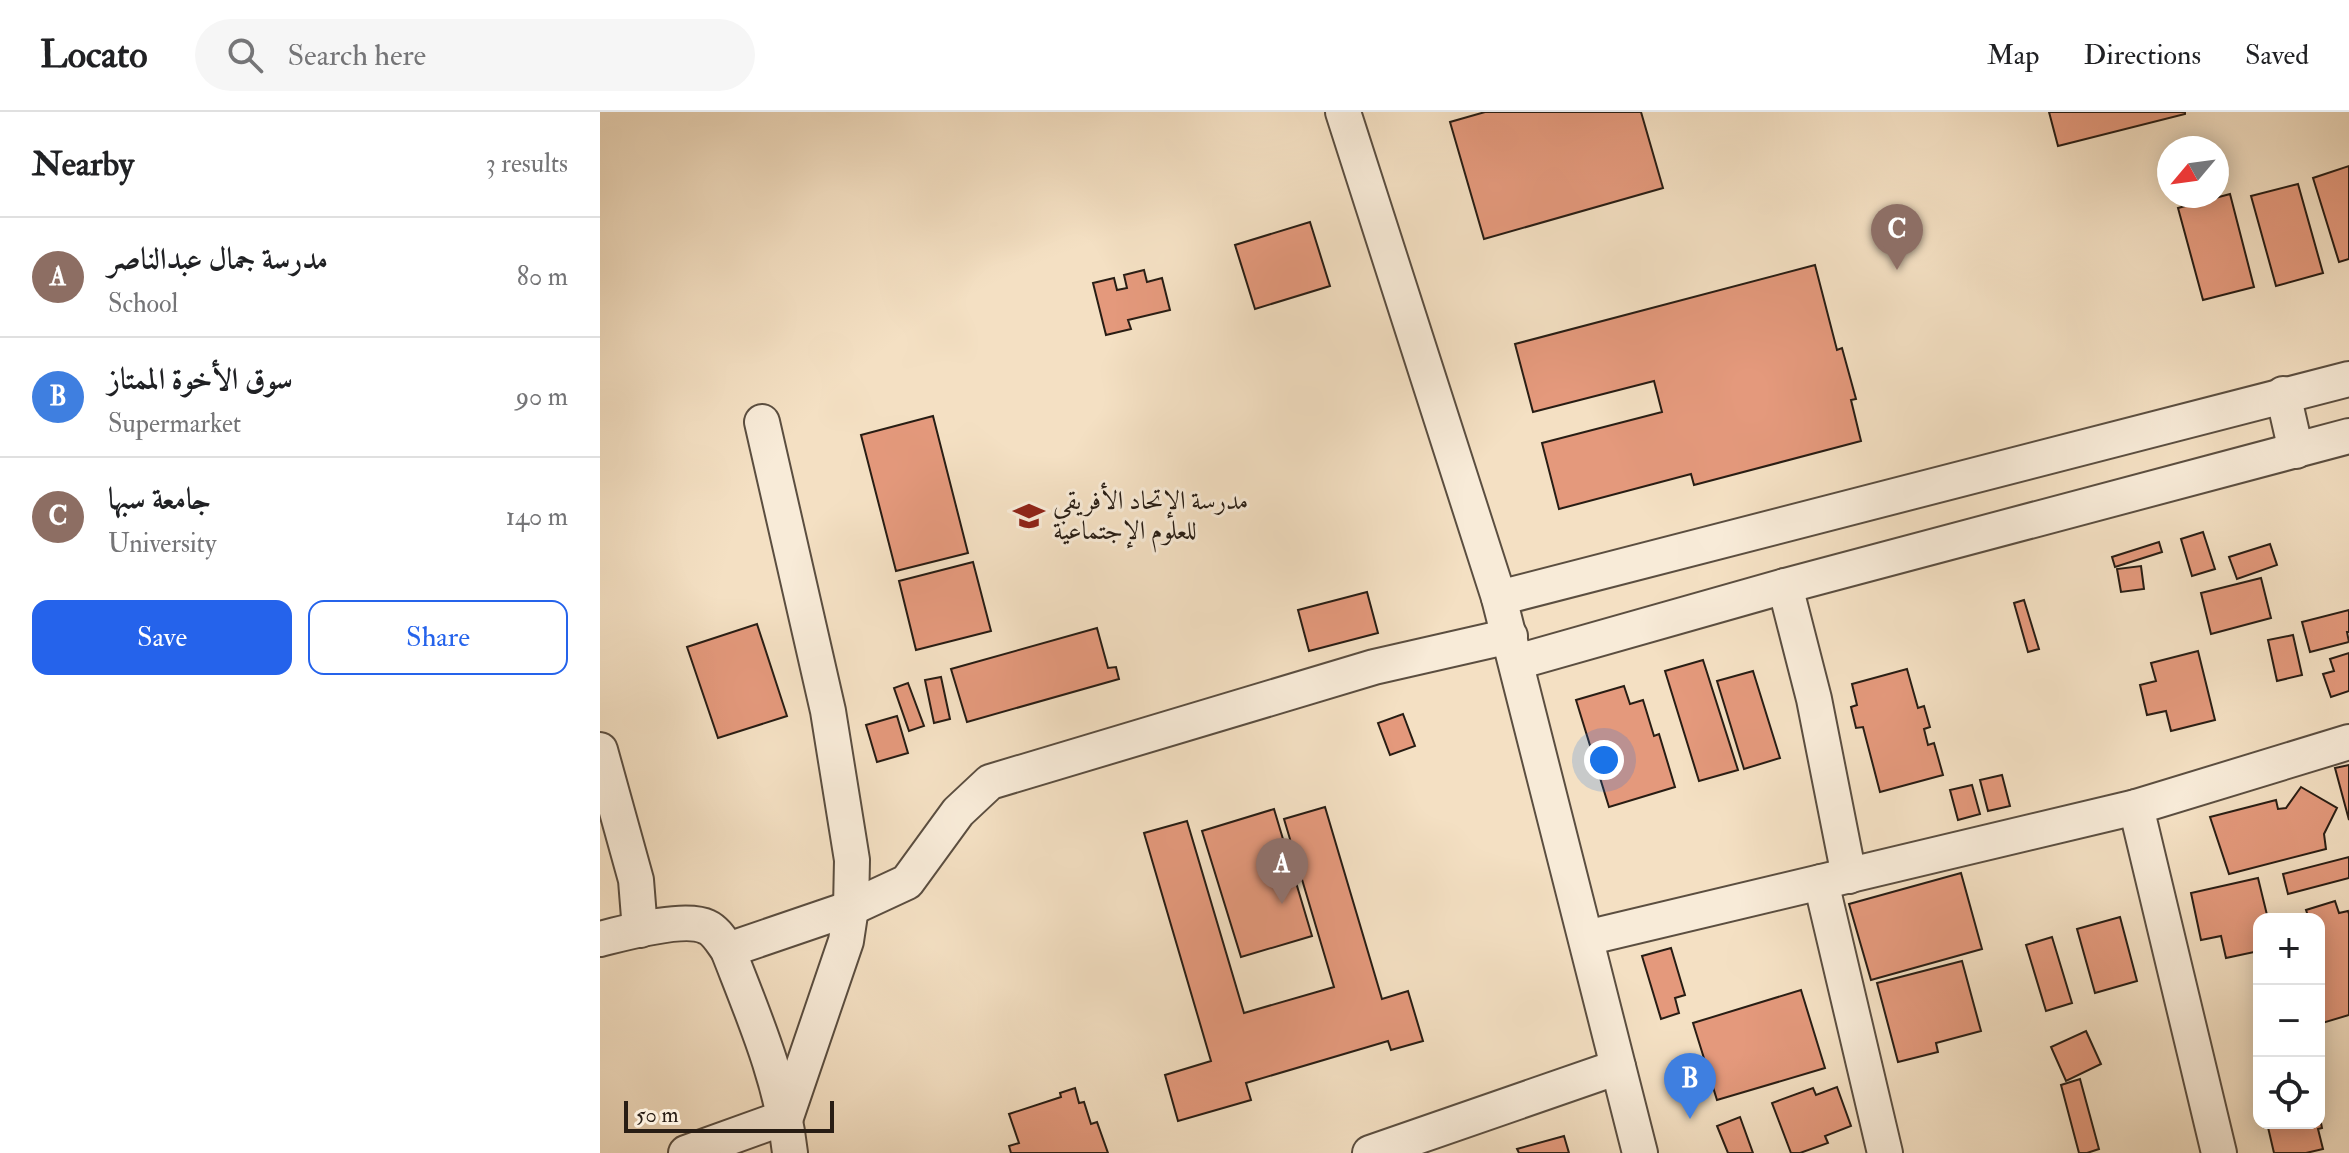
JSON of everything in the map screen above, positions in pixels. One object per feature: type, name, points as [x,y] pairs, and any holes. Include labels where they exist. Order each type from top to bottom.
[{"type":"street","points":[[1343,112],[1499,598],[1640,1153]]},
{"type":"street","points":[[1499,598],[2349,379]]},
{"type":"street","points":[[2283,394],[2296,451]]},
{"type":"street","points":[[762,422],[828,711],[852,860],[851,908],[846,941],[786,1117]]},
{"type":"street","points":[[728,950],[851,908],[907,882],[958,812],[990,782],[1374,667],[1513,649],[1785,586],[2349,436]]},
{"type":"street","points":[[1785,586],[1814,699],[1835,879],[1885,1153]]},
{"type":"street","points":[[1586,938],[2136,807],[2349,742]]},
{"type":"street","points":[[600,750],[636,880],[640,930]]},
{"type":"street","points":[[2136,807],[2219,1153]]},
{"type":"street","points":[[600,939],[693,923],[710,928],[728,950],[771,1060],[786,1117],[790,1153]]},
{"type":"street","points":[[1370,1153],[1618,1067]]},
{"type":"street","points":[[686,1153],[786,1117]]},
{"type":"building","points":[[1485,112],[1641,112],[1663,188],[1484,239],[1450,122]]},
{"type":"building","points":[[2049,112],[2185,112],[2185,114],[2058,146]]},
{"type":"building","points":[[2349,166],[2349,259],[2339,262],[2313,178]]},
{"type":"building","points":[[2298,184],[2323,273],[2276,286],[2251,196]]},
{"type":"building","points":[[2229,194],[2254,287],[2203,300],[2178,208],[2229,208]]},
{"type":"building","points":[[1310,222],[1330,286],[1255,309],[1235,245]]},
{"type":"building","points":[[1815,265],[1837,350],[1842,348],[1856,399],[1851,400],[1861,441],[1694,485],[1691,474],[1559,509],[1542,443],[1662,412],[1654,381],[1533,412],[1515,344]]},
{"type":"building","points":[[1144,270],[1147,282],[1162,278],[1170,310],[1128,320],[1131,329],[1106,335],[1093,283],[1114,278],[1117,290],[1127,288],[1124,275]]},
{"type":"building","points":[[933,416],[968,553],[896,571],[861,435]]},
{"type":"building","points":[[2203,532],[2215,569],[2192,576],[2181,539]]},
{"type":"building","points":[[2159,542],[2162,552],[2115,567],[2112,557]]},
{"type":"building","points":[[2270,544],[2277,565],[2237,579],[2229,557]]},
{"type":"building","points":[[973,562],[991,631],[916,650],[899,581]]},
{"type":"building","points":[[2141,566],[2144,589],[2121,592],[2117,569]]},
{"type":"building","points":[[2261,578],[2271,618],[2211,634],[2201,593]]},
{"type":"building","points":[[1367,592],[1378,633],[1309,651],[1298,610]]},
{"type":"building","points":[[2024,600],[2039,649],[2028,652],[2014,603]]},
{"type":"building","points":[[2349,610],[2349,642],[2310,652],[2302,622]]},
{"type":"building","points":[[757,624],[787,716],[718,738],[687,647]]},
{"type":"building","points":[[1097,628],[1108,668],[1116,667],[1119,679],[967,722],[951,669]]},
{"type":"building","points":[[2293,635],[2302,675],[2277,681],[2268,640]]},
{"type":"building","points":[[2198,651],[2215,720],[2171,731],[2166,711],[2147,715],[2140,685],[2156,681],[2151,663]]},
{"type":"building","points":[[2349,653],[2349,691],[2331,697],[2323,674],[2334,671],[2330,659]]},
{"type":"building","points":[[1703,660],[1738,770],[1699,781],[1665,671]]},
{"type":"building","points":[[1907,669],[1918,708],[1924,706],[1930,727],[1924,729],[1928,745],[1934,743],[1943,775],[1880,792],[1863,727],[1856,728],[1851,707],[1857,705],[1852,684]]},
{"type":"building","points":[[1753,671],[1780,758],[1744,769],[1717,681]]},
{"type":"building","points":[[941,677],[950,719],[934,723],[925,680]]},
{"type":"building","points":[[908,683],[924,726],[909,731],[894,688]]},
{"type":"building","points":[[1624,686],[1630,704],[1643,700],[1654,736],[1659,734],[1675,787],[1609,807],[1576,700]]},
{"type":"building","points":[[1403,714],[1415,746],[1390,755],[1378,723]]},
{"type":"building","points":[[897,716],[908,753],[877,762],[866,725]]},
{"type":"building","points":[[2349,765],[2349,820],[2335,768]]},
{"type":"building","points":[[2002,775],[2010,806],[1988,811],[1980,780]]},
{"type":"building","points":[[1972,785],[1980,814],[1958,820],[1950,790]]},
{"type":"building","points":[[2301,787],[2337,808],[2324,834],[2326,849],[2229,874],[2210,817],[2276,800],[2278,809],[2286,808]]},
{"type":"building","points":[[1325,807],[1382,999],[1408,991],[1423,1041],[1391,1050],[1388,1041],[1246,1083],[1251,1100],[1178,1121],[1165,1075],[1211,1061],[1144,833],[1187,821],[1244,1013],[1334,987],[1284,819]]},
{"type":"building","points":[[1274,809],[1312,936],[1241,957],[1202,831]]},
{"type":"building","points":[[2349,857],[2349,878],[2288,894],[2283,874]]},
{"type":"building","points":[[1961,873],[1982,949],[1871,980],[1849,904]]},
{"type":"building","points":[[2258,878],[2267,913],[2253,913],[2253,952],[2226,958],[2221,936],[2201,940],[2191,893]]},
{"type":"building","points":[[2335,901],[2339,913],[2348,911],[2349,914],[2349,1015],[2325,1022],[2325,913],[2307,913],[2306,910]]},
{"type":"building","points":[[2120,917],[2137,981],[2095,993],[2077,929]]},
{"type":"building","points":[[2052,937],[2072,1003],[2046,1011],[2026,945]]},
{"type":"building","points":[[1671,948],[1685,995],[1675,998],[1679,1013],[1661,1019],[1642,956]]},
{"type":"building","points":[[1962,961],[1981,1031],[1936,1043],[1938,1052],[1898,1062],[1877,983]]},
{"type":"building","points":[[1801,990],[1825,1068],[1717,1100],[1693,1023]]},
{"type":"building","points":[[2086,1031],[2101,1064],[2066,1081],[2051,1047]]},
{"type":"building","points":[[2080,1079],[2099,1149],[2087,1153],[2079,1153],[2061,1085]]},
{"type":"building","points":[[1837,1087],[1851,1126],[1825,1136],[1828,1143],[1791,1153],[1772,1103],[1813,1088],[1816,1095]]},
{"type":"building","points":[[1075,1088],[1079,1103],[1084,1102],[1091,1124],[1097,1122],[1108,1153],[1011,1153],[1009,1146],[1019,1143],[1009,1114],[1061,1097],[1060,1093]]},
{"type":"building","points":[[1740,1117],[1753,1153],[1728,1153],[1717,1126]]},
{"type":"building","points":[[2268,1129],[2318,1129],[2323,1149],[2306,1153],[2274,1153]]},
{"type":"building","points":[[1564,1136],[1569,1153],[1519,1153],[1517,1149]]},
{"type":"place","name":"جامعة سبها","points":[[1897,270]]},
{"type":"place","name":"مدرسة الإتحاد الأفريقي للعلوم الإجتماعية","points":[[1029,516]]},
{"type":"place","name":"مدرسة جمال عبدالناصر","points":[[1282,904]]},
{"type":"place","name":"سوق الأخوة الممتاز","points":[[1690,1119]]}]
